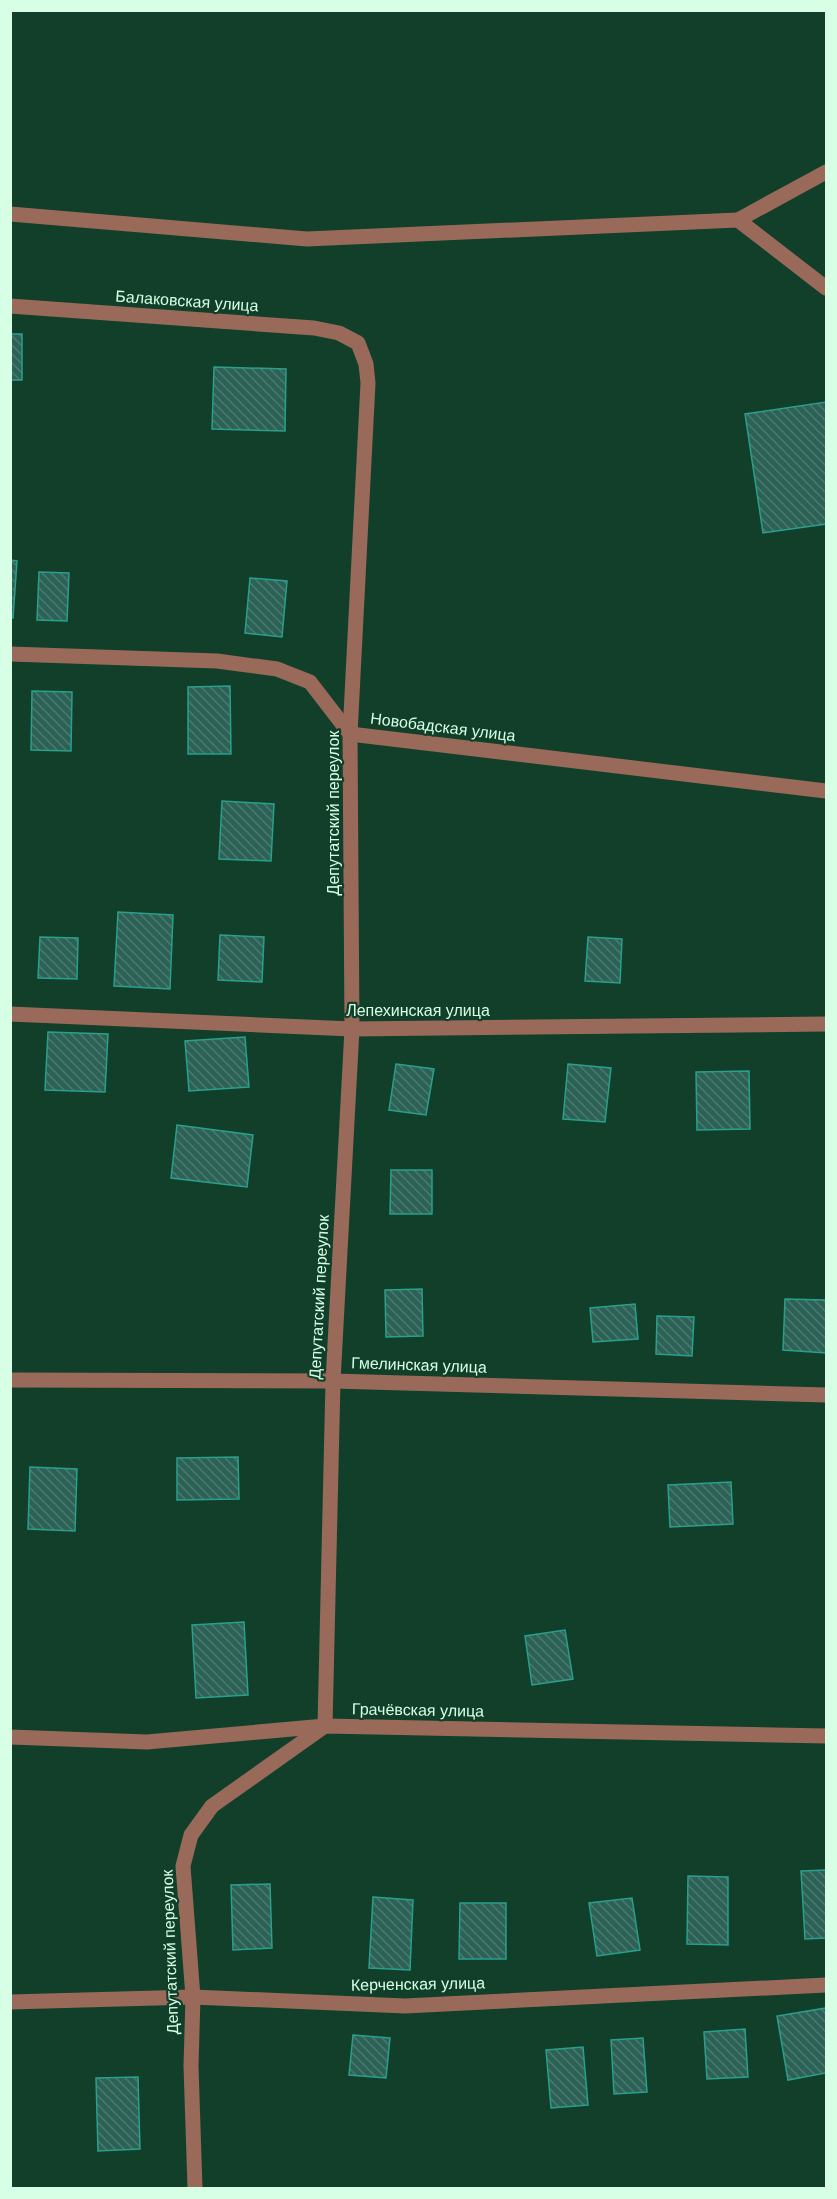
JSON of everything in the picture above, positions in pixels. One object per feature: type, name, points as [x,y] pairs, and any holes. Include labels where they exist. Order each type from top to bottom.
[{"type":"street","points":[[10,214],[307,239],[738,220],[826,172]]},
{"type":"street","points":[[738,220],[826,288]]},
{"type":"street","name":"Балаковская улица","points":[[10,306],[314,328],[339,333],[357,343]]},
{"type":"street","name":"Депутатский переулок","points":[[195,2188],[191,2066],[193,1997],[183,1866],[190,1835],[212,1806],[325,1726],[333,1381],[352,1029],[350,734],[368,383],[366,364],[357,343]]},
{"type":"street","name":"Новобадская улица","points":[[10,654],[217,661],[277,669],[310,682],[350,734],[826,791]]},
{"type":"street","name":"Лепехинская улица","points":[[10,1014],[352,1029],[826,1024]]},
{"type":"street","name":"Гмелинская улица","points":[[10,1380],[333,1381],[826,1395]]},
{"type":"street","name":"Грачёвская улица","points":[[10,1737],[147,1742],[325,1726],[826,1736]]},
{"type":"street","name":"Керченская улица","points":[[10,2002],[193,1997],[405,2006],[826,1985]]},
{"type":"building","points":[[10,334],[22,334],[22,380],[10,380]]},
{"type":"building","points":[[214,367],[286,369],[285,431],[212,429]]},
{"type":"building","points":[[826,402],[826,524],[763,533],[745,414]]},
{"type":"building","points":[[10,560],[17,561],[13,618],[10,618]]},
{"type":"building","points":[[39,572],[69,573],[67,621],[37,620]]},
{"type":"building","points":[[250,578],[287,581],[282,637],[245,633]]},
{"type":"building","points":[[230,686],[231,754],[188,754],[188,687]]},
{"type":"building","points":[[32,691],[72,692],[71,751],[31,750]]},
{"type":"building","points":[[222,801],[274,804],[271,861],[219,859]]},
{"type":"building","points":[[118,912],[173,915],[170,989],[114,986]]},
{"type":"building","points":[[220,935],[264,937],[262,982],[218,980]]},
{"type":"building","points":[[40,937],[78,938],[77,979],[38,978]]},
{"type":"building","points":[[588,937],[622,939],[620,983],[585,981]]},
{"type":"building","points":[[48,1032],[108,1034],[105,1092],[45,1090]]},
{"type":"building","points":[[245,1037],[249,1087],[189,1091],[185,1041]]},
{"type":"building","points":[[396,1064],[434,1069],[426,1115],[389,1110]]},
{"type":"building","points":[[568,1064],[611,1068],[605,1122],[563,1119]]},
{"type":"building","points":[[749,1071],[750,1129],[697,1130],[696,1072]]},
{"type":"building","points":[[177,1125],[253,1135],[247,1187],[171,1178]]},
{"type":"building","points":[[391,1170],[432,1170],[432,1214],[390,1214]]},
{"type":"building","points":[[422,1289],[423,1336],[386,1337],[385,1290]]},
{"type":"building","points":[[785,1299],[826,1300],[826,1353],[783,1350]]},
{"type":"building","points":[[635,1304],[638,1339],[593,1342],[590,1308]]},
{"type":"building","points":[[657,1316],[694,1317],[692,1356],[656,1354]]},
{"type":"building","points":[[238,1457],[239,1499],[177,1500],[177,1458]]},
{"type":"building","points":[[30,1467],[77,1469],[75,1531],[28,1529]]},
{"type":"building","points":[[731,1482],[733,1524],[670,1527],[668,1485]]},
{"type":"building","points":[[244,1622],[248,1695],[196,1698],[192,1625]]},
{"type":"building","points":[[565,1630],[573,1679],[532,1685],[525,1636]]},
{"type":"building","points":[[826,1870],[826,1938],[805,1939],[801,1871]]},
{"type":"building","points":[[688,1876],[728,1877],[728,1945],[687,1944]]},
{"type":"building","points":[[270,1884],[272,1948],[233,1950],[231,1885]]},
{"type":"building","points":[[373,1897],[413,1900],[410,1970],[369,1968]]},
{"type":"building","points":[[632,1898],[640,1950],[597,1956],[589,1903]]},
{"type":"building","points":[[460,1903],[506,1903],[506,1959],[459,1959]]},
{"type":"building","points":[[826,2008],[826,2073],[788,2080],[777,2016]]},
{"type":"building","points":[[745,2029],[748,2077],[707,2079],[704,2032]]},
{"type":"building","points":[[353,2035],[390,2038],[386,2078],[349,2075]]},
{"type":"building","points":[[643,2038],[647,2092],[614,2094],[611,2040]]},
{"type":"building","points":[[583,2047],[588,2105],[551,2108],[546,2050]]},
{"type":"building","points":[[138,2077],[140,2149],[98,2151],[96,2078]]}]
